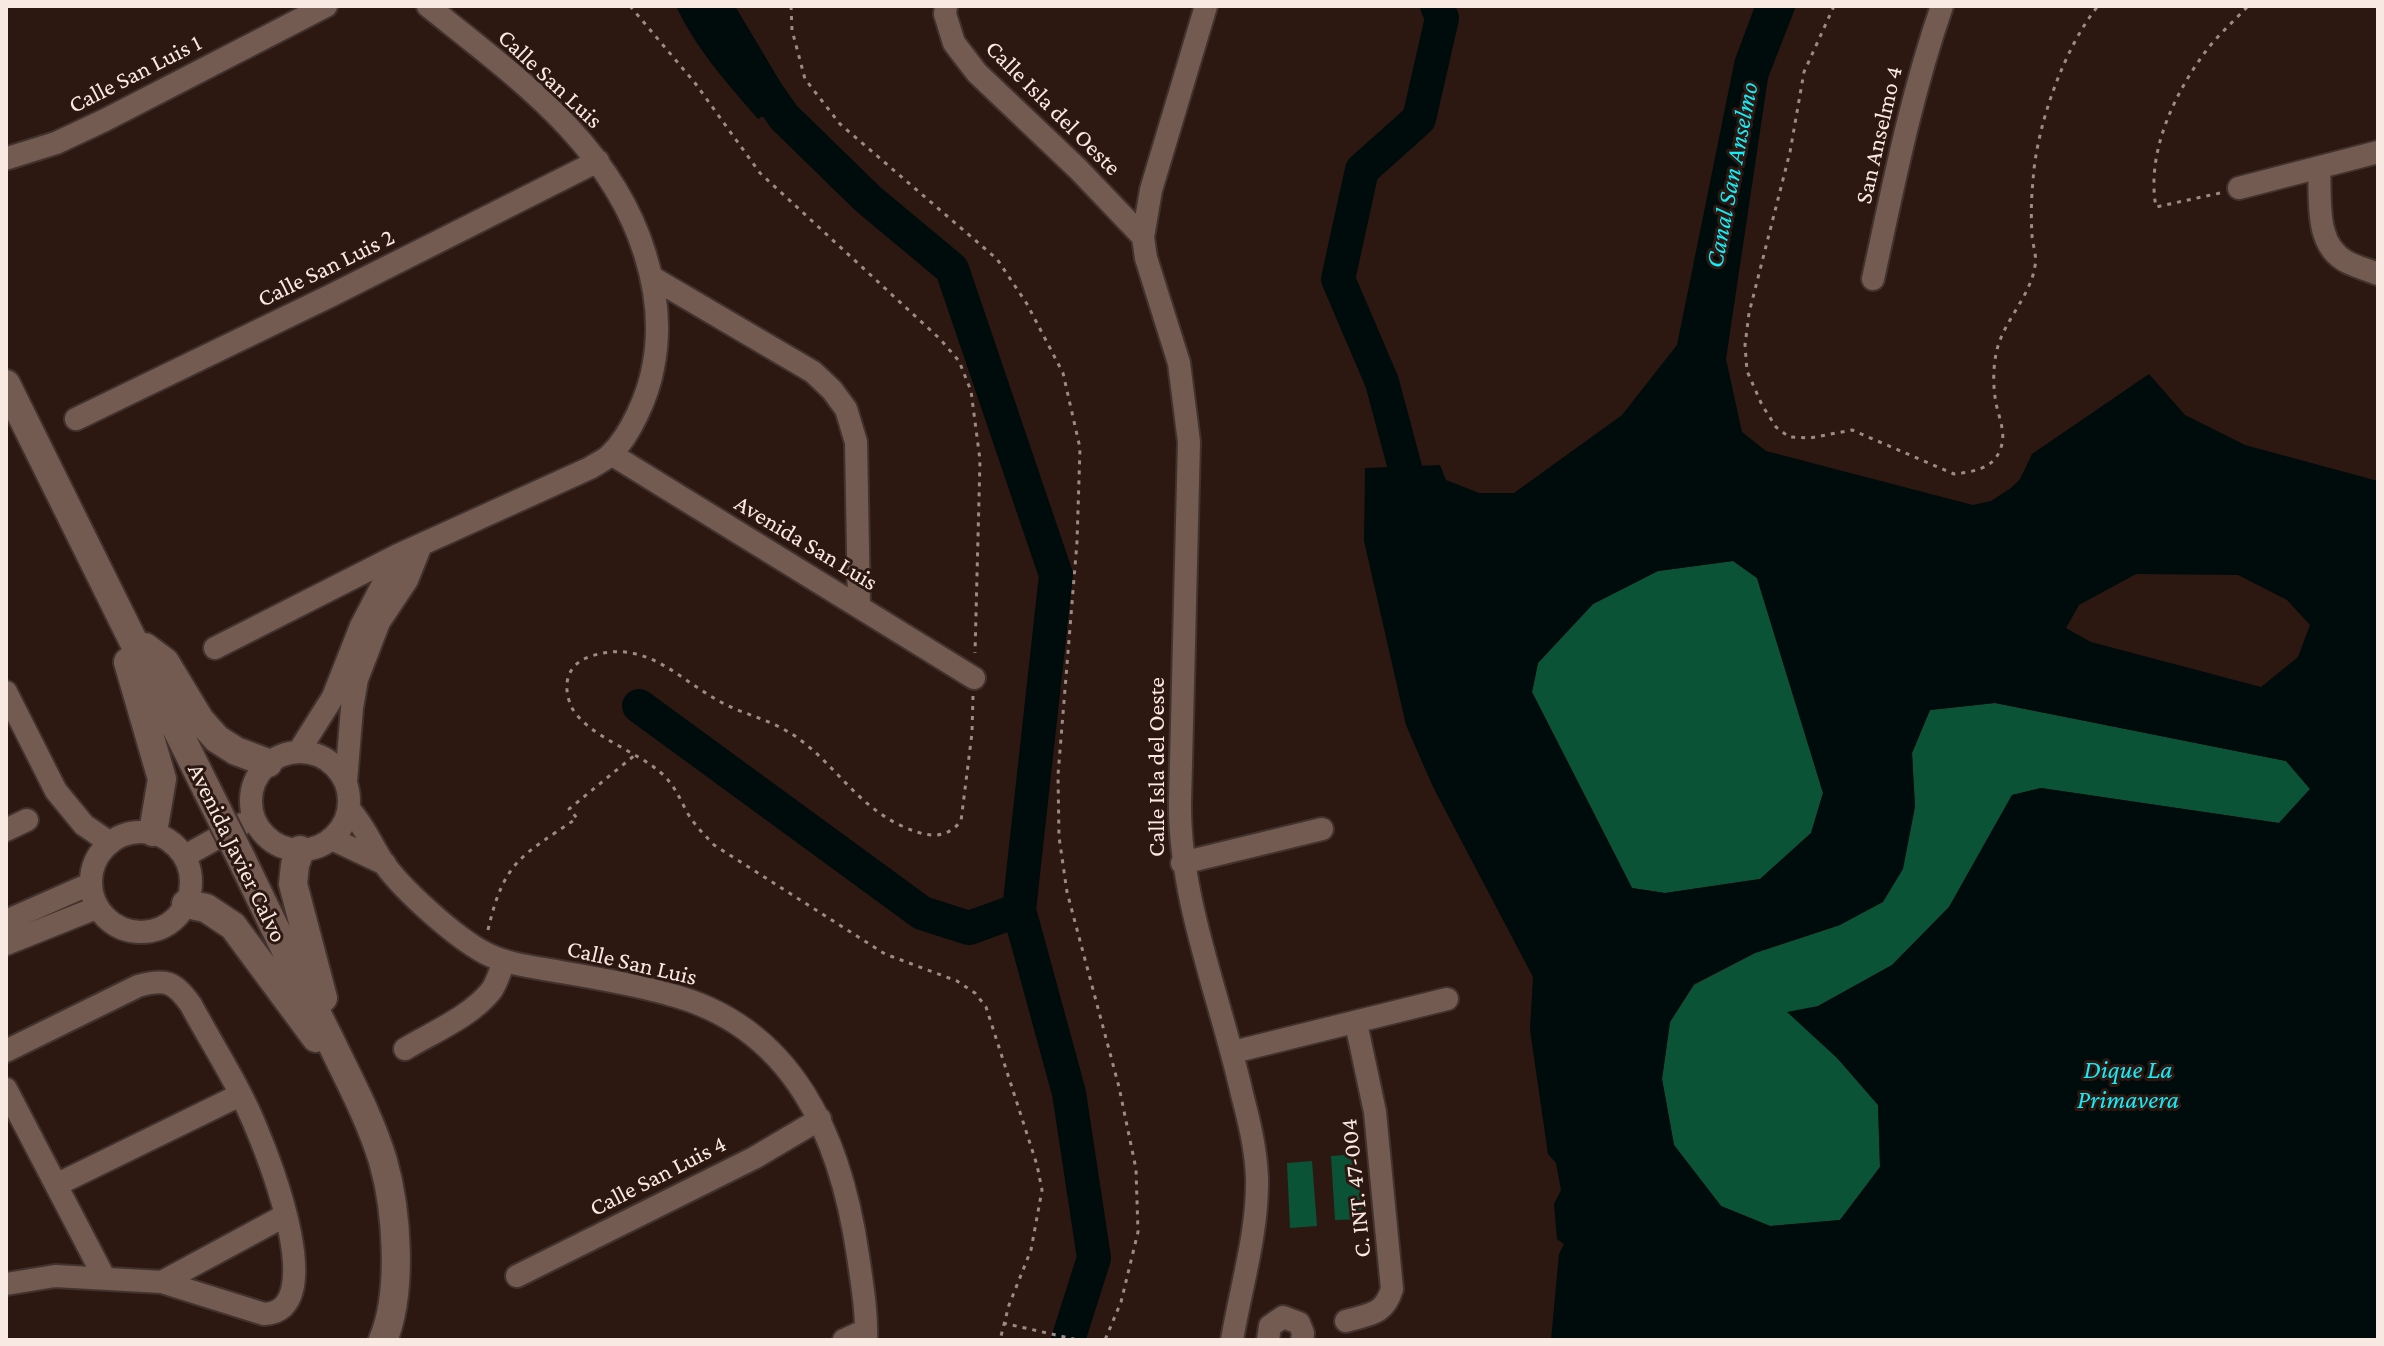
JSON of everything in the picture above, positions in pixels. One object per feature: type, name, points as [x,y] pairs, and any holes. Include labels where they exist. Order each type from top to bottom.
[{"type":"street","name":"Calle San Luis 1","points":[[8,158],[80,132],[326,6]]},
{"type":"street","name":"Calle San Luis","points":[[215,648],[336,585],[562,481],[611,454],[649,390],[658,324],[653,278],[640,236],[624,202],[598,161],[568,125],[534,92],[428,6]]},
{"type":"street","name":"Calle Isla del Oeste","points":[[946,6],[945,14],[954,43],[977,73],[1078,169],[1143,237]]},
{"type":"street","name":"Calle Isla del Oeste","points":[[1206,6],[1159,159],[1143,237],[1146,258],[1179,363],[1189,442],[1180,829],[1182,863],[1233,1052],[1251,1133],[1257,1177],[1254,1222],[1234,1333]]},
{"type":"street","name":"San Anselmo 4","points":[[1873,279],[1923,61],[1942,6]]},
{"type":"street","points":[[2239,188],[2378,152]]},
{"type":"street","name":"Calle San Luis 2","points":[[76,419],[598,161]]},
{"type":"street","points":[[2319,168],[2323,236],[2346,262],[2378,274]]},
{"type":"street","points":[[653,278],[813,372],[846,409],[856,442],[859,605]]},
{"type":"street","name":"Avenida Javier Calvo","points":[[6,384],[357,1097],[383,1161],[395,1233],[396,1290],[383,1340]]},
{"type":"street","name":"Avenida San Luis","points":[[611,454],[974,678]]},
{"type":"street","points":[[299,751],[333,697],[346,658],[373,617],[407,580],[421,545]]},
{"type":"street","points":[[346,781],[327,759],[314,752],[283,754],[268,763],[256,778],[250,797],[253,817],[260,831],[285,848],[300,850],[317,847],[332,839],[340,830],[349,809],[346,781],[357,679],[373,617],[398,555]]},
{"type":"street","points":[[336,585],[373,617]]},
{"type":"street","points":[[128,629],[165,662],[200,720],[217,739],[236,751],[268,763]]},
{"type":"street","points":[[128,629],[128,662],[162,779],[153,832]]},
{"type":"street","points":[[6,692],[56,791],[84,825],[109,842]]},
{"type":"street","name":"Calle San Luis","points":[[349,809],[364,826],[385,864],[439,918],[494,957],[625,983],[701,1005],[729,1019],[765,1045],[799,1083],[820,1119],[842,1174],[854,1228],[866,1335]]},
{"type":"street","points":[[185,856],[253,817]]},
{"type":"street","points":[[6,830],[27,820]]},
{"type":"street","points":[[1182,863],[1322,829]]},
{"type":"street","points":[[130,832],[153,832],[177,845],[185,856],[191,872],[191,889],[186,904],[172,922],[153,931],[131,932],[111,923],[96,908],[90,884],[92,868],[109,842],[130,832]]},
{"type":"street","name":"Calle San Luis","points":[[332,839],[385,864]]},
{"type":"street","points":[[300,850],[293,884],[339,1061]]},
{"type":"street","points":[[6,921],[90,884]]},
{"type":"street","points":[[186,904],[206,908],[233,926],[311,1033],[339,1061]]},
{"type":"street","points":[[6,944],[96,908]]},
{"type":"street","points":[[405,1049],[481,1001],[493,989],[494,957]]},
{"type":"street","points":[[6,1051],[138,986],[153,982],[168,983],[180,989],[257,1128],[286,1215],[295,1274],[293,1294],[283,1309],[274,1314],[264,1314],[162,1282],[55,1276],[6,1284]]},
{"type":"street","points":[[1233,1052],[1447,999]]},
{"type":"street","name":"C. INT. 47-004","points":[[1346,1321],[1381,1310],[1392,1289],[1375,1112],[1356,1023]]},
{"type":"street","points":[[6,1089],[104,1277]]},
{"type":"street","points":[[58,1184],[240,1095]]},
{"type":"street","name":"Calle San Luis 4","points":[[517,1276],[754,1158],[820,1119]]},
{"type":"street","points":[[162,1282],[286,1215]]},
{"type":"street","points":[[1234,1333],[1268,1336],[1278,1319],[1289,1318],[1302,1328],[1302,1340]]},
{"type":"street","points":[[844,1340],[866,1335]]},
{"type":"path","points":[[630,6],[695,83],[760,173],[940,339],[959,361],[971,391],[980,460],[972,733],[961,821],[953,831],[939,836],[920,834],[899,825],[867,806],[804,743],[786,730],[720,702],[663,663],[636,652],[611,651],[587,657],[572,669],[566,687],[573,709],[591,728],[669,780],[698,828],[714,845],[885,954],[957,981],[975,993],[986,1007],[1037,1165],[1042,1190],[1031,1250],[1003,1323],[1000,1340]]},
{"type":"path","points":[[791,6],[792,30],[805,79],[840,124],[997,259],[1027,304],[1063,373],[1080,448],[1077,542],[1058,775],[1059,837],[1067,892],[1119,1087],[1137,1184],[1138,1232],[1121,1302],[1105,1340]]},
{"type":"path","points":[[1834,6],[1804,72],[1790,152],[1749,313],[1745,345],[1747,371],[1776,427],[1789,437],[1810,438],[1852,430],[1954,474],[1987,466],[1999,453],[2003,439],[1994,380],[1996,354],[2004,329],[2033,278],[2036,261],[2032,236],[2033,179],[2045,115],[2065,62],[2098,6]]},
{"type":"path","points":[[2239,188],[2156,207],[2152,188],[2159,148],[2176,97],[2206,50],[2248,6]]},
{"type":"path","points":[[494,957],[501,882],[521,857],[577,818],[569,809],[635,755]]},
{"type":"path","points":[[1003,1323],[1078,1340]]},
{"type":"green space","points":[[1733,561],[1757,578],[1823,793],[1811,833],[1760,879],[1665,893],[1632,888],[1532,692],[1538,663],[1593,604],[1658,571]]},
{"type":"green space","points":[[1995,703],[2286,761],[2310,789],[2279,823],[2041,788],[2012,795],[1949,907],[1892,965],[1818,1006],[1838,1059],[1878,1105],[1880,1167],[1840,1220],[1770,1226],[1721,1206],[1674,1145],[1662,1079],[1670,1022],[1694,985],[1755,953],[1840,925],[1915,807],[1912,753],[1930,710]]},
{"type":"green space","points":[[1357,1154],[1362,1219],[1335,1220],[1331,1156]]},
{"type":"green space","points":[[1312,1161],[1317,1226],[1290,1228],[1287,1163]]},
{"type":"water","points":[[676,6],[735,6],[791,100],[758,119],[703,51]]},
{"type":"water","name":"Dique La Primavera","points":[[1755,6],[1796,6],[1768,78],[1726,359],[1742,432],[1766,451],[1973,505],[1991,501],[2011,488],[2020,479],[2032,454],[2149,374],[2185,415],[2245,445],[2378,481],[2378,1340],[1551,1340],[1559,1254],[1564,1244],[1557,1239],[1554,1204],[1561,1190],[1556,1163],[1548,1154],[1530,1030],[1533,977],[1433,787],[1406,725],[1364,541],[1365,468],[1440,465],[1446,480],[1479,493],[1514,493],[1622,415],[1677,345],[1735,59]],"holes":[[[1733,561],[1757,578],[1823,793],[1811,833],[1760,879],[1665,893],[1632,888],[1532,692],[1538,663],[1593,604],[1658,571]],[[2136,574],[2238,575],[2287,600],[2310,625],[2298,657],[2261,687],[2091,642],[2066,628],[2079,605]],[[1995,703],[2286,761],[2310,789],[2279,823],[2041,788],[2012,795],[1949,907],[1892,965],[1818,1006],[1787,1012],[1838,1059],[1878,1105],[1880,1167],[1840,1220],[1770,1226],[1721,1206],[1674,1145],[1662,1079],[1670,1022],[1694,984],[1755,953],[1840,925],[1883,902],[1903,869],[1915,807],[1912,753],[1930,710]]]},
{"type":"waterway","points":[[639,706],[922,913],[969,928],[1019,910],[1056,575],[952,269],[868,199],[784,117],[706,6]]},
{"type":"waterway","points":[[1405,468],[1382,382],[1338,279],[1362,170],[1419,119],[1442,18],[1437,6]]},
{"type":"waterway","points":[[1019,910],[1069,1093],[1094,1258],[1068,1340]]},
{"type":"water label","name":"Canal San Anselmo","points":[[1732,175]]}]
